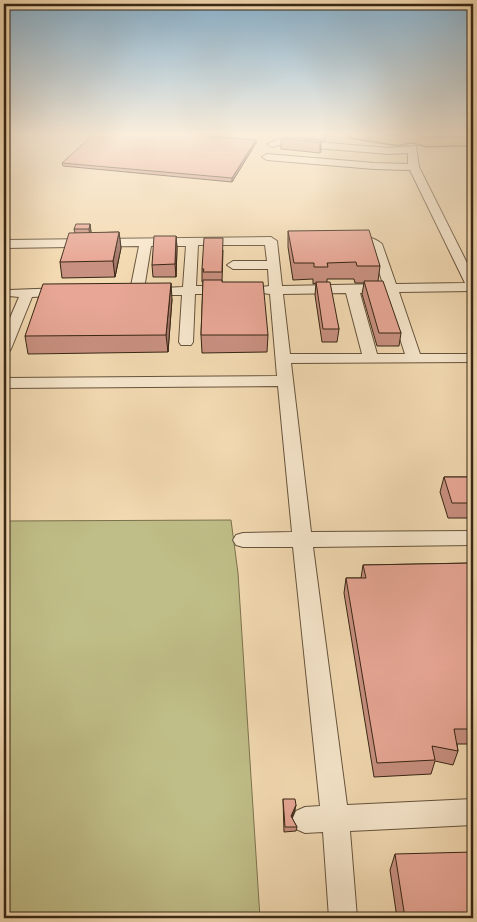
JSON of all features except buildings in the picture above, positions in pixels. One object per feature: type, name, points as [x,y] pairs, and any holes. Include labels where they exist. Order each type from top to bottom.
[{"type":"street","points":[[257,290],[473,287],[419,177]]},
{"type":"street","points":[[337,240],[375,242],[414,358]]},
{"type":"street","points":[[121,255],[145,249],[192,242],[275,241],[276,290],[334,818],[343,918]]},
{"type":"street","points":[[186,342],[192,242]]},
{"type":"street","points":[[4,244],[145,249]]},
{"type":"street","points":[[145,249],[133,291],[238,290]]},
{"type":"street","points":[[233,264],[274,265]]},
{"type":"street","points":[[352,289],[371,359]]},
{"type":"street","points":[[4,349],[28,290],[81,292]]},
{"type":"street","points":[[284,359],[473,358]]},
{"type":"street","points":[[4,382],[16,384],[286,381]]},
{"type":"street","points":[[243,540],[473,538]]},
{"type":"street","points":[[305,820],[473,812]]},
{"type":"shaded area","points":[[231,520],[238,573],[260,918],[4,918],[4,521]]}]
